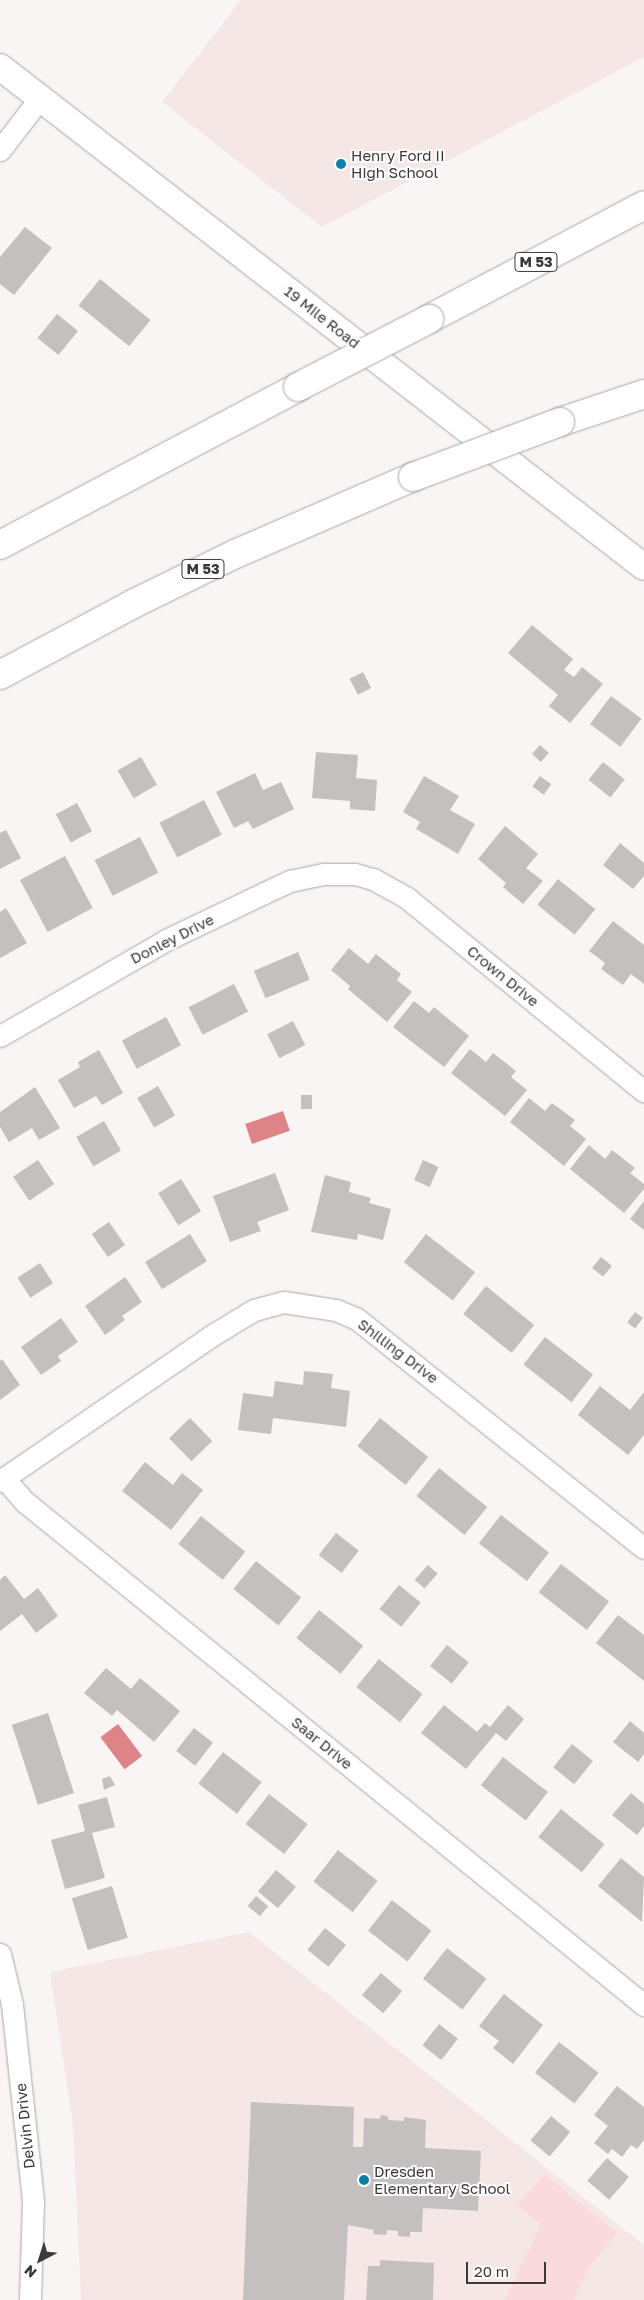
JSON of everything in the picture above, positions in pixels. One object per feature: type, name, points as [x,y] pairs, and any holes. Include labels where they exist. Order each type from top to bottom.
[{"type":"highway","name":"M 53","points":[[0,545],[644,205]]},
{"type":"highway","name":"M 53","points":[[0,675],[135,603],[236,554],[413,477],[560,422],[644,394]]},
{"type":"street","name":"19 Mile Road","points":[[0,67],[644,567]]},
{"type":"street","points":[[0,150],[40,98]]},
{"type":"street","name":"Donley Drive","points":[[0,1036],[157,945],[264,892],[290,881],[324,874],[355,874]]},
{"type":"street","name":"Crown Drive","points":[[355,874],[390,887],[407,898],[644,1091]]},
{"type":"street","name":"Shilling Drive","points":[[2,1479],[211,1336],[254,1310],[284,1302],[336,1310],[365,1324],[644,1548]]},
{"type":"street","name":"Saar Drive","points":[[2,1479],[25,1502],[644,2005]]},
{"type":"street","name":"Delvin Drive","points":[[0,1954],[12,2004],[33,2202],[30,2300]]},
{"type":"shaded area","name":"Henry Ford II High School","points":[[241,0],[644,0],[644,57],[322,227],[162,102]]},
{"type":"shaded area","points":[[283,1111],[290,1131],[252,1144],[245,1124]]},
{"type":"shaded area","points":[[118,1724],[142,1756],[125,1769],[100,1737]]},
{"type":"shaded area","name":"Dresden Elementary School","points":[[249,1932],[644,2245],[644,2300],[81,2300],[73,2125],[50,1972]]},
{"type":"shaded area","points":[[544,2174],[617,2233],[589,2268],[573,2300],[505,2300],[541,2224],[517,2206]]},
{"type":"building","points":[[25,227],[52,248],[14,295],[0,284],[0,257]]},
{"type":"building","points":[[100,279],[151,320],[129,346],[79,305]]},
{"type":"building","points":[[57,314],[78,331],[58,355],[37,338]]},
{"type":"building","points":[[532,625],[573,659],[564,670],[574,677],[582,667],[603,684],[570,723],[549,706],[558,695],[508,653]]},
{"type":"building","points":[[363,672],[371,688],[358,695],[350,679]]},
{"type":"building","points":[[611,696],[641,719],[620,747],[590,724]]},
{"type":"building","points":[[540,745],[549,753],[541,762],[532,754]]},
{"type":"building","points":[[316,752],[358,755],[356,778],[377,780],[375,811],[350,809],[350,801],[312,798]]},
{"type":"building","points":[[141,757],[157,785],[134,798],[118,770]]},
{"type":"building","points":[[603,762],[625,780],[610,797],[589,780]]},
{"type":"building","points":[[255,773],[263,790],[281,782],[294,809],[253,829],[248,821],[234,828],[216,792]]},
{"type":"building","points":[[424,776],[459,796],[450,810],[475,824],[458,854],[416,829],[420,822],[403,812]]},
{"type":"building","points":[[540,776],[551,784],[544,795],[532,787]]},
{"type":"building","points":[[204,800],[222,835],[177,857],[159,823]]},
{"type":"building","points":[[77,803],[92,831],[71,843],[56,814]]},
{"type":"building","points":[[505,826],[538,854],[526,868],[543,881],[523,904],[503,887],[506,883],[478,859]]},
{"type":"building","points":[[6,830],[21,858],[0,869],[0,833]]},
{"type":"building","points":[[140,837],[158,873],[113,896],[95,860]]},
{"type":"building","points":[[620,843],[644,863],[644,876],[633,889],[603,865]]},
{"type":"building","points":[[65,856],[93,908],[48,932],[20,880]]},
{"type":"building","points":[[558,879],[595,909],[575,935],[537,905]]},
{"type":"building","points":[[6,908],[27,943],[0,958],[0,912]]},
{"type":"building","points":[[613,921],[644,945],[644,984],[631,974],[623,985],[601,969],[605,963],[589,951]]},
{"type":"building","points":[[349,948],[368,964],[376,954],[401,974],[397,980],[412,992],[387,1022],[348,989],[350,986],[331,970]]},
{"type":"building","points":[[298,952],[310,980],[266,998],[254,971]]},
{"type":"building","points":[[234,984],[248,1012],[203,1035],[189,1007]]},
{"type":"building","points":[[414,1001],[429,1013],[434,1007],[469,1036],[444,1067],[393,1027]]},
{"type":"building","points":[[166,1017],[181,1045],[137,1069],[122,1040]]},
{"type":"building","points":[[293,1021],[305,1045],[279,1058],[267,1034]]},
{"type":"building","points":[[470,1049],[486,1062],[493,1053],[516,1071],[511,1077],[527,1090],[505,1116],[451,1073]]},
{"type":"building","points":[[99,1050],[123,1093],[102,1105],[96,1096],[74,1108],[58,1080],[80,1067],[78,1062]]},
{"type":"building","points":[[158,1086],[175,1115],[154,1127],[137,1098]]},
{"type":"building","points":[[35,1087],[60,1128],[39,1140],[32,1128],[9,1142],[0,1127],[0,1112]]},
{"type":"building","points":[[301,1095],[312,1095],[312,1109],[301,1109]]},
{"type":"building","points":[[529,1098],[545,1111],[552,1103],[575,1120],[570,1126],[586,1139],[564,1166],[510,1122]]},
{"type":"building","points":[[104,1121],[121,1150],[93,1166],[76,1137]]},
{"type":"building","points":[[589,1145],[605,1159],[612,1150],[635,1168],[630,1173],[644,1184],[644,1189],[624,1213],[570,1169]]},
{"type":"building","points":[[38,1160],[54,1184],[29,1201],[13,1177]]},
{"type":"building","points":[[423,1160],[439,1167],[430,1187],[414,1180]]},
{"type":"building","points":[[275,1173],[289,1210],[257,1222],[261,1231],[230,1242],[213,1196]]},
{"type":"building","points":[[325,1175],[351,1182],[349,1192],[371,1198],[369,1203],[391,1209],[383,1240],[358,1234],[357,1240],[311,1232]]},
{"type":"building","points":[[181,1179],[201,1211],[178,1226],[158,1193]]},
{"type":"building","points":[[644,1201],[644,1230],[630,1219]]},
{"type":"building","points":[[109,1222],[125,1245],[108,1257],[92,1234]]},
{"type":"building","points":[[190,1234],[207,1261],[162,1289],[145,1262]]},
{"type":"building","points":[[426,1234],[475,1272],[453,1301],[404,1262]]},
{"type":"building","points":[[601,1257],[612,1266],[603,1277],[592,1268]]},
{"type":"building","points":[[40,1263],[53,1283],[30,1298],[17,1278]]},
{"type":"building","points":[[125,1277],[142,1302],[122,1316],[125,1320],[105,1335],[85,1306]]},
{"type":"building","points":[[486,1286],[534,1325],[512,1353],[463,1314]]},
{"type":"building","points":[[635,1312],[643,1318],[635,1328],[627,1322]]},
{"type":"building","points":[[61,1318],[78,1342],[58,1356],[61,1361],[41,1375],[21,1347]]},
{"type":"building","points":[[545,1337],[593,1375],[572,1402],[523,1365]]},
{"type":"building","points":[[2,1359],[20,1385],[0,1400],[0,1361]]},
{"type":"building","points":[[304,1371],[333,1374],[331,1388],[350,1391],[346,1427],[273,1418],[271,1434],[238,1430],[243,1393],[273,1397],[275,1381],[303,1385]]},
{"type":"building","points":[[600,1386],[630,1410],[644,1392],[644,1435],[628,1455],[578,1415]]},
{"type":"building","points":[[190,1418],[212,1441],[191,1461],[169,1438]]},
{"type":"building","points":[[380,1418],[428,1457],[406,1485],[357,1446]]},
{"type":"building","points":[[145,1462],[173,1485],[182,1473],[203,1490],[171,1530],[122,1491]]},
{"type":"building","points":[[439,1468],[487,1507],[465,1535],[416,1496]]},
{"type":"building","points":[[501,1515],[549,1553],[527,1581],[479,1543]]},
{"type":"building","points":[[201,1516],[245,1552],[223,1580],[178,1544]]},
{"type":"building","points":[[336,1533],[359,1551],[342,1573],[319,1555]]},
{"type":"building","points":[[256,1561],[301,1598],[278,1625],[233,1589]]},
{"type":"building","points":[[561,1564],[609,1602],[587,1630],[539,1592]]},
{"type":"building","points":[[428,1565],[438,1574],[424,1589],[415,1580]]},
{"type":"building","points":[[5,1575],[24,1599],[38,1588],[58,1616],[36,1633],[22,1614],[0,1631],[0,1580]]},
{"type":"building","points":[[399,1585],[421,1603],[401,1627],[379,1609]]},
{"type":"building","points":[[319,1610],[363,1646],[341,1674],[296,1638]]},
{"type":"building","points":[[618,1615],[644,1635],[644,1681],[596,1643]]},
{"type":"building","points":[[447,1645],[469,1663],[452,1684],[430,1666]]},
{"type":"building","points":[[379,1659],[423,1694],[400,1722],[356,1687]]},
{"type":"building","points":[[106,1668],[131,1689],[140,1678],[180,1711],[154,1742],[117,1710],[112,1716],[84,1693]]},
{"type":"building","points":[[444,1705],[477,1732],[485,1723],[490,1727],[508,1705],[524,1719],[506,1741],[496,1733],[466,1769],[421,1733]]},
{"type":"building","points":[[48,1713],[74,1793],[38,1805],[12,1725]]},
{"type":"building","points":[[630,1721],[644,1733],[644,1754],[638,1762],[613,1742]]},
{"type":"building","points":[[194,1728],[213,1743],[195,1766],[176,1751]]},
{"type":"building","points":[[572,1744],[593,1761],[574,1784],[553,1767]]},
{"type":"building","points":[[223,1752],[262,1782],[237,1814],[198,1784]]},
{"type":"building","points":[[503,1757],[548,1792],[526,1820],[481,1785]]},
{"type":"building","points":[[110,1776],[115,1785],[104,1790],[102,1779]]},
{"type":"building","points":[[631,1793],[644,1804],[644,1826],[637,1835],[612,1815]]},
{"type":"building","points":[[269,1794],[308,1824],[284,1854],[246,1824]]},
{"type":"building","points":[[107,1797],[115,1827],[92,1833],[105,1878],[65,1889],[51,1840],[85,1831],[78,1805]]},
{"type":"building","points":[[561,1809],[605,1844],[582,1872],[538,1837]]},
{"type":"building","points":[[338,1850],[377,1881],[353,1912],[313,1882]]},
{"type":"building","points":[[621,1858],[644,1877],[642,1922],[598,1886]]},
{"type":"building","points":[[276,1870],[296,1887],[278,1908],[258,1891]]},
{"type":"building","points":[[112,1886],[128,1938],[88,1950],[72,1898]]},
{"type":"building","points":[[256,1896],[268,1906],[260,1916],[248,1906]]},
{"type":"building","points":[[392,1900],[431,1931],[407,1962],[368,1931]]},
{"type":"building","points":[[325,1928],[346,1945],[328,1967],[307,1950]]},
{"type":"building","points":[[447,1948],[486,1979],[462,2010],[423,1979]]},
{"type":"building","points":[[381,1973],[402,1991],[383,2013],[362,1995]]},
{"type":"building","points":[[504,1994],[543,2025],[513,2064],[493,2048],[499,2041],[479,2026]]},
{"type":"building","points":[[439,2024],[458,2039],[441,2060],[422,2045]]},
{"type":"building","points":[[559,2042],[598,2073],[574,2104],[535,2073]]},
{"type":"building","points":[[617,2086],[644,2107],[644,2140],[637,2149],[631,2145],[622,2157],[612,2149],[608,2154],[594,2143],[608,2126],[594,2115]]},
{"type":"building","name":"Dresden Elementary School","points":[[251,2102],[354,2107],[353,2147],[363,2147],[364,2118],[380,2119],[381,2115],[387,2116],[389,2120],[404,2121],[404,2117],[426,2120],[425,2148],[481,2151],[478,2211],[423,2208],[422,2232],[410,2232],[410,2237],[398,2236],[398,2231],[387,2230],[386,2235],[373,2234],[374,2230],[348,2225],[344,2300],[243,2300]]},
{"type":"building","points":[[551,2116],[570,2132],[550,2157],[530,2141]]},
{"type":"building","points":[[607,2158],[629,2177],[609,2200],[587,2181]]},
{"type":"building","points":[[380,2260],[434,2263],[433,2300],[366,2300],[368,2266],[380,2266]]},
{"type":"place","name":"Henry Ford II High School","points":[[341,164]]},
{"type":"place","name":"Dresden Elementary School","points":[[364,2180]]}]
